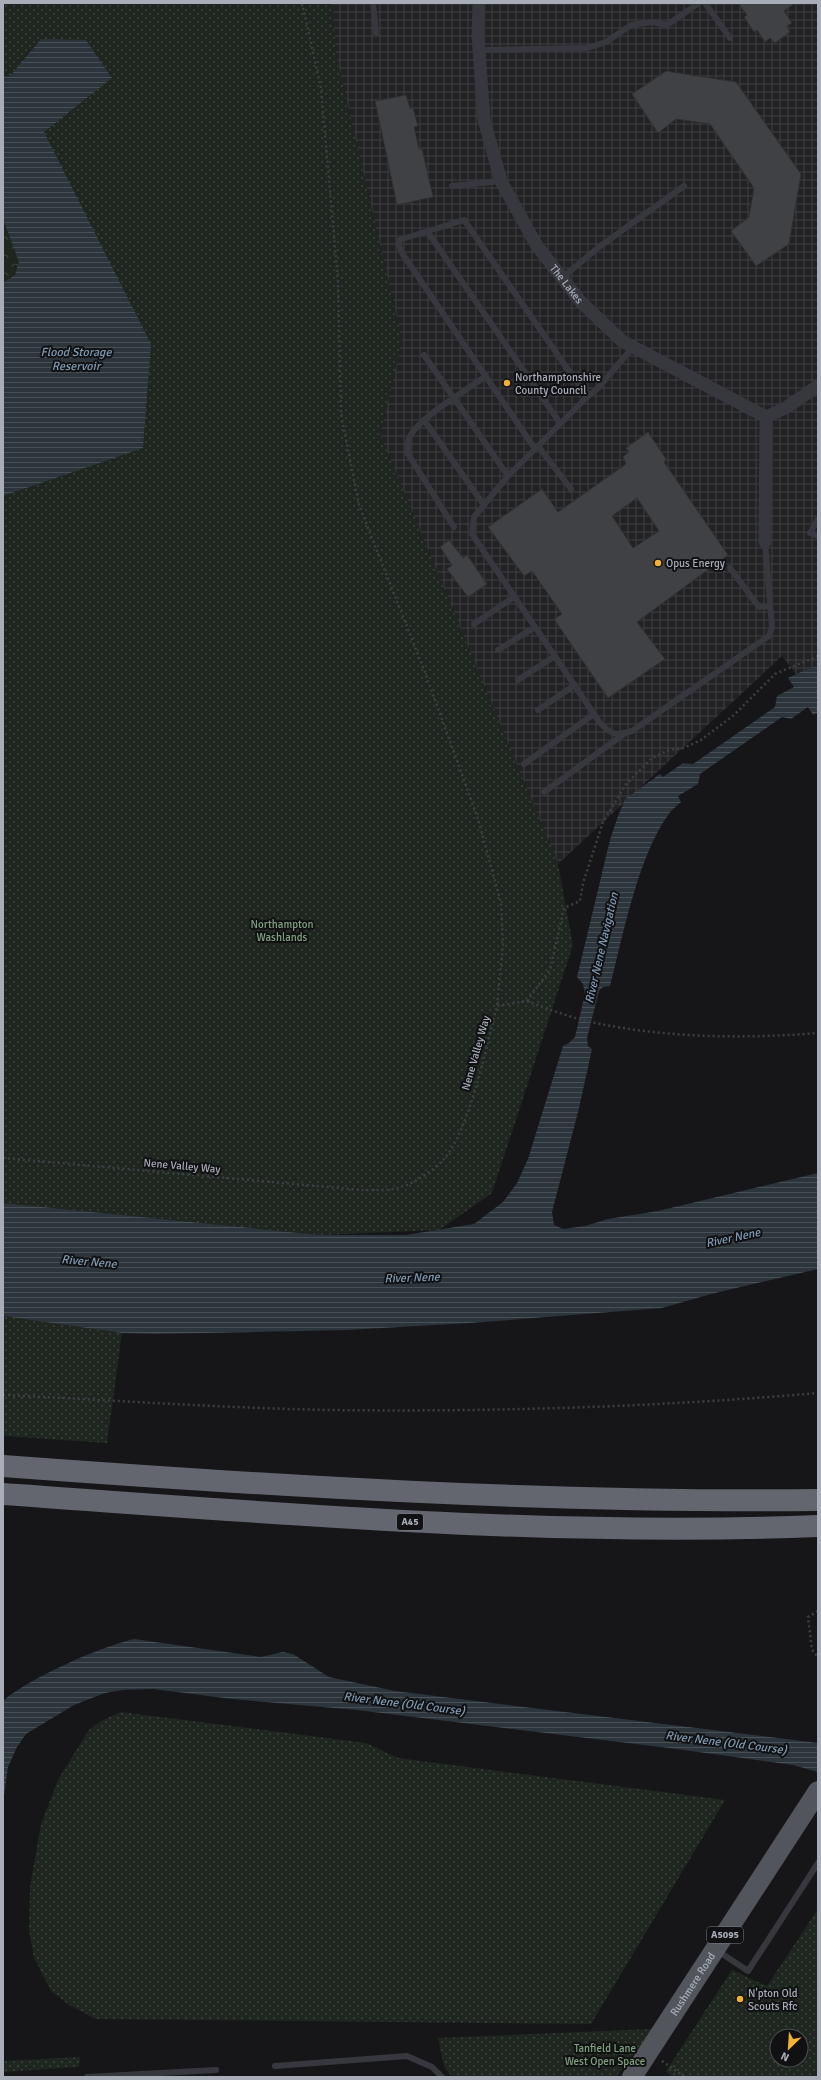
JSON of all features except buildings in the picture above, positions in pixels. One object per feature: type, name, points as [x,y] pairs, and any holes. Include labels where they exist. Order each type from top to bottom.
[{"type":"highway","points":[[3,1466],[172,1478],[449,1494],[630,1499],[818,1500]]},
{"type":"highway","name":"A45","points":[[3,1494],[443,1524],[737,1529],[818,1526]]},
{"type":"main road","name":"Rushmere Road","points":[[632,2077],[818,1791]]},
{"type":"street","name":"The Lakes","points":[[480,3],[479,50],[484,120],[501,181],[537,246],[563,277],[581,302],[622,341],[766,417]]},
{"type":"street","points":[[765,542],[766,417],[787,407],[818,386]]},
{"type":"lane","points":[[373,3],[376,32]]},
{"type":"lane","points":[[479,50],[587,48],[606,42],[631,25],[652,22],[667,25],[699,3]]},
{"type":"lane","points":[[705,3],[730,38]]},
{"type":"lane","points":[[452,186],[501,181]]},
{"type":"lane","points":[[563,277],[599,247],[684,186]]},
{"type":"lane","points":[[571,490],[537,447],[486,376],[399,245],[399,240],[427,230],[464,220],[586,397]]},
{"type":"lane","points":[[427,230],[560,424]]},
{"type":"lane","points":[[633,347],[598,388],[586,397],[508,476],[474,517],[472,534],[594,714],[610,733],[620,735],[632,732],[769,636],[772,627],[765,542]]},
{"type":"lane","points":[[424,355],[508,476]]},
{"type":"lane","points":[[454,527],[408,454],[408,443],[410,436],[424,420],[486,376]]},
{"type":"lane","points":[[424,420],[484,505]]},
{"type":"lane","points":[[818,519],[810,533],[818,536]]},
{"type":"lane","points":[[730,568],[759,607],[770,606]]},
{"type":"lane","points":[[474,624],[514,597]]},
{"type":"lane","points":[[498,650],[535,627]]},
{"type":"lane","points":[[518,680],[555,656]]},
{"type":"lane","points":[[538,710],[575,685]]},
{"type":"lane","points":[[524,764],[594,714]]},
{"type":"lane","points":[[544,792],[626,733]]},
{"type":"lane","points":[[715,1950],[748,1971],[818,1863]]},
{"type":"lane","points":[[275,2066],[407,2056],[432,2067],[442,2077]]},
{"type":"lane","points":[[87,2077],[216,2070]]},
{"type":"path","points":[[302,3],[321,88],[338,282],[341,414],[359,505],[426,674],[478,819],[500,903],[503,945],[497,1006]]},
{"type":"path","points":[[818,656],[775,674],[734,715],[701,740],[684,748],[669,750],[652,758],[626,784],[603,822],[583,883],[580,901],[564,908],[550,970],[527,1002],[593,1022],[683,1035],[772,1037],[818,1032]]},
{"type":"path","name":"Nene Valley Way","points":[[3,1158],[361,1190],[400,1188],[424,1175],[444,1159],[457,1138],[470,1104],[497,1006],[527,1002]]},
{"type":"path","points":[[3,1395],[346,1410],[541,1409],[762,1398],[818,1393]]},
{"type":"path","points":[[818,1611],[808,1617],[812,1650],[818,1657]]},
{"type":"path","points":[[648,2052],[684,2077]]},
{"type":"shaded area","points":[[332,3],[818,3],[818,703],[782,656],[558,864],[380,434],[402,340],[336,55]]},
{"type":"green space","name":"Northampton Washlands","points":[[3,3],[332,3],[336,55],[402,340],[380,434],[558,864],[573,945],[492,1193],[439,1230],[319,1235],[3,1203]]},
{"type":"green space","points":[[3,219],[19,262],[15,275],[3,283]]},
{"type":"green space","points":[[3,1316],[122,1333],[107,1443],[3,1436]]},
{"type":"green space","points":[[121,1712],[366,1743],[398,1758],[725,1800],[591,2024],[96,2019],[69,2005],[51,1991],[34,1958],[29,1930],[30,1887],[41,1824],[58,1780],[88,1731],[101,1721]]},
{"type":"green space","points":[[818,1909],[818,2077],[672,2077],[666,2071],[732,1970],[767,1986]]},
{"type":"green space","name":"Tanfield Lane West Open Space","points":[[653,2029],[616,2077],[452,2077],[444,2066],[438,2038]]},
{"type":"green space","points":[[80,2057],[79,2067],[3,2072],[3,2061]]},
{"type":"water","name":"Flood Storage Reservoir","points":[[41,39],[86,40],[112,78],[44,132],[151,344],[143,448],[3,496],[3,283],[15,275],[19,262],[3,219],[3,77],[11,75]]},
{"type":"water","points":[[818,667],[818,713],[813,715],[808,707],[791,719],[782,717],[700,774],[698,784],[678,796],[681,802],[669,813],[657,832],[640,874],[626,921],[610,986],[603,987],[599,991],[587,1038],[588,1046],[592,1049],[579,1108],[552,1212],[554,1225],[563,1229],[585,1226],[608,1219],[658,1211],[818,1173],[818,1269],[711,1294],[662,1308],[470,1323],[347,1330],[155,1334],[122,1333],[3,1316],[3,1203],[319,1235],[406,1235],[474,1224],[503,1202],[517,1183],[528,1159],[563,1046],[575,1037],[585,994],[583,984],[577,977],[610,840],[625,799],[660,774],[663,777],[683,763],[693,764],[775,707],[777,696],[794,687],[788,678],[810,668]]},
{"type":"water","name":"River Nene (Old Course)","points":[[134,1639],[261,1657],[283,1652],[293,1654],[329,1677],[395,1691],[818,1743],[818,1772],[793,1765],[669,1748],[357,1710],[232,1699],[153,1689],[123,1690],[105,1693],[74,1705],[26,1734],[17,1747],[8,1767],[3,1803],[3,1701],[47,1673],[66,1664],[103,1649]]},
{"type":"place","name":"Northamptonshire County Council","points":[[507,383]]},
{"type":"place","name":"Opus Energy","points":[[658,563]]},
{"type":"place","name":"N'pton Old Scouts Rfc","points":[[740,1999]]},
{"type":"water label","name":"River Nene Navigation","points":[[602,948]]},
{"type":"water label","name":"River Nene","points":[[733,1238]]},
{"type":"water label","name":"River Nene","points":[[89,1262]]},
{"type":"water label","name":"River Nene","points":[[412,1278]]}]
